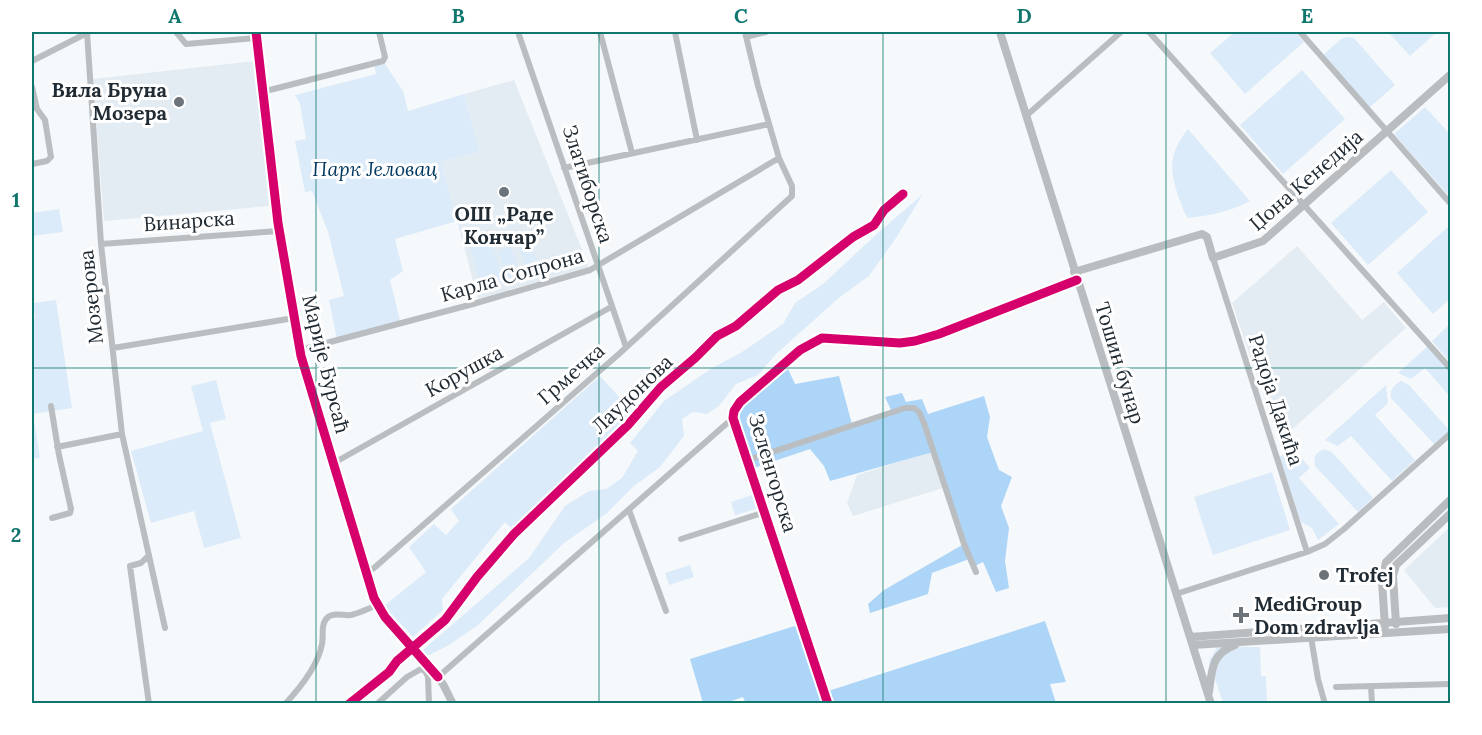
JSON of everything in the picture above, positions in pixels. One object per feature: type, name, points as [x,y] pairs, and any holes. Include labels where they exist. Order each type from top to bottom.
[{"type":"street","points":[[32,62],[88,32]]},
{"type":"street","name":"Мозерова","points":[[88,32],[101,244],[122,434],[165,628]]},
{"type":"street","points":[[176,32],[186,44],[256,35]]},
{"type":"street","points":[[262,92],[383,61],[385,57],[381,32]]},
{"type":"street","name":"Златиборска","points":[[518,32],[626,347]]},
{"type":"street","points":[[600,32],[632,153]]},
{"type":"street","points":[[675,32],[697,140]]},
{"type":"street","points":[[766,32],[746,34],[779,158]]},
{"type":"street","name":"Тошин бунар","points":[[1000,32],[1210,700]]},
{"type":"street","points":[[1026,116],[1121,32]]},
{"type":"street","points":[[1149,32],[1450,368]]},
{"type":"street","points":[[1300,32],[1450,203]]},
{"type":"street","name":"Марије Бурсаћ","points":[[256,35],[279,231],[294,318],[300,350],[332,464],[378,605],[394,628],[438,677],[453,704]]},
{"type":"street","name":"Џона Кенедија","points":[[1213,258],[1260,244],[1450,75]]},
{"type":"street","points":[[32,87],[36,109],[45,120],[51,155],[47,161],[32,164]]},
{"type":"street","points":[[564,168],[769,124]]},
{"type":"street","name":"Грмечка","points":[[366,573],[626,347],[789,199],[793,193],[779,158]]},
{"type":"street","name":"Карла Сопрона","points":[[300,350],[473,304],[597,267],[779,158]]},
{"type":"street","name":"Лаудонова","points":[[349,704],[389,672],[397,661],[445,620],[477,577],[514,534],[628,425],[661,387],[717,336],[736,326],[778,290],[798,280],[853,237],[874,225],[884,210],[903,194]]},
{"type":"street","name":"Винарска","points":[[101,244],[279,231]]},
{"type":"street","points":[[1076,276],[1202,234],[1207,237],[1213,258]]},
{"type":"street","name":"Радоја Дакића","points":[[1213,258],[1307,552]]},
{"type":"street","name":"Зеленгорска","points":[[828,704],[733,418],[734,411],[745,397],[800,350],[822,338],[900,343],[915,341],[939,334],[1076,276]]},
{"type":"street","name":"Корушка","points":[[332,464],[611,307]]},
{"type":"street","points":[[113,348],[294,318]]},
{"type":"street","points":[[51,406],[71,512],[52,518]]},
{"type":"street","points":[[748,460],[905,408],[914,408],[919,412],[924,423],[964,544],[976,572]]},
{"type":"street","points":[[438,677],[733,418]]},
{"type":"street","points":[[57,447],[122,434]]},
{"type":"street","points":[[1176,594],[1307,552],[1325,544],[1450,434]]},
{"type":"street","points":[[1385,632],[1382,582],[1386,562],[1450,500]]},
{"type":"street","points":[[629,510],[666,611]]},
{"type":"street","name":"Зеленгорска","points":[[681,539],[765,512]]},
{"type":"street","points":[[1397,632],[1393,576],[1396,565],[1450,514]]},
{"type":"street","points":[[149,555],[141,562],[130,566],[149,704]]},
{"type":"street","points":[[285,704],[307,677],[316,659],[322,645],[323,626],[326,619],[331,615],[353,615],[378,605]]},
{"type":"street","points":[[1192,641],[1384,622],[1450,618]]},
{"type":"street","points":[[1192,641],[1244,642],[1450,629]]},
{"type":"street","points":[[1311,637],[1325,704]]},
{"type":"street","points":[[1210,700],[1212,670],[1216,660],[1225,649],[1244,642]]},
{"type":"street","points":[[377,704],[407,677],[421,669],[428,677],[429,704]]},
{"type":"street","points":[[1336,687],[1450,684]]},
{"type":"street","points":[[1371,686],[1372,704]]},
{"type":"shaded area","points":[[255,61],[269,206],[104,221],[93,79]]},
{"type":"shaded area","name":"ОШ „Раде Кончар”","points":[[514,80],[589,267],[478,299],[441,162],[480,152],[464,94]]},
{"type":"shaded area","points":[[1297,246],[1362,320],[1384,302],[1406,328],[1279,441],[1232,303]]},
{"type":"shaded area","points":[[787,367],[795,384],[839,376],[852,424],[891,410],[885,397],[902,393],[906,402],[922,399],[928,414],[984,396],[990,417],[987,437],[999,470],[1012,477],[1001,506],[1009,528],[1005,561],[1009,588],[996,592],[983,562],[973,567],[969,559],[932,573],[928,594],[870,613],[868,604],[884,590],[964,544],[933,452],[830,481],[824,466],[810,449],[751,469],[733,418],[734,411],[778,369]]},
{"type":"shaded area","points":[[934,451],[946,487],[853,516],[847,503],[857,475]]},
{"type":"shaded area","points":[[1450,527],[1450,607],[1435,608],[1404,570]]},
{"type":"shaded area","points":[[1045,621],[1066,682],[1050,684],[1056,703],[746,704],[743,697],[726,703],[703,703],[690,659],[798,625],[822,693]]},
{"type":"green space","points":[[1235,32],[1295,32],[1304,42],[1245,94],[1210,53]]},
{"type":"green space","points":[[1388,32],[1437,32],[1410,56]]},
{"type":"green space","points":[[1354,38],[1395,85],[1369,108],[1323,55],[1341,39]]},
{"type":"green space","name":"Парк Јеловац","points":[[383,61],[403,91],[408,111],[464,94],[480,152],[441,162],[457,221],[395,239],[403,271],[390,280],[401,324],[337,340],[329,300],[344,296],[328,232],[312,191],[305,192],[295,141],[306,139],[300,104],[295,95],[376,74],[374,64]]},
{"type":"green space","points":[[1302,70],[1345,119],[1283,174],[1240,125]]},
{"type":"green space","points":[[1425,107],[1450,134],[1449,196],[1394,134]]},
{"type":"green space","points":[[1188,129],[1250,201],[1236,208],[1188,218],[1176,191],[1172,170],[1175,151]]},
{"type":"green space","points":[[1391,170],[1428,212],[1368,265],[1331,223]]},
{"type":"green space","points":[[923,194],[869,276],[840,297],[776,354],[758,375],[736,384],[719,406],[707,414],[693,412],[682,419],[684,436],[660,467],[634,486],[606,514],[564,543],[477,626],[449,645],[427,656],[423,650],[529,558],[565,506],[589,491],[606,489],[622,478],[638,451],[630,443],[664,401],[783,324],[795,303],[823,284]]},
{"type":"green space","points":[[59,209],[63,232],[32,236],[32,213]]},
{"type":"green space","points":[[1450,225],[1450,299],[1433,314],[1397,273]]},
{"type":"green space","points":[[491,239],[503,278],[481,285],[469,246]]},
{"type":"green space","points":[[530,241],[537,260],[525,265],[518,245]]},
{"type":"green space","points":[[511,246],[520,273],[507,278],[498,251]]},
{"type":"green space","points":[[56,300],[72,408],[33,414],[40,458],[32,459],[32,318],[35,317],[33,303]]},
{"type":"green space","points":[[1450,324],[1450,362],[1432,341]]},
{"type":"green space","points":[[1428,346],[1450,371],[1450,397],[1425,368],[1411,379],[1398,373]]},
{"type":"green space","points":[[600,376],[633,412],[514,531],[505,522],[442,599],[443,610],[413,637],[384,606],[426,572],[409,547],[434,524],[446,535],[459,521],[451,509]]},
{"type":"green space","points":[[216,380],[226,419],[210,423],[241,538],[204,548],[194,511],[151,523],[131,451],[203,431],[191,386]]},
{"type":"green space","points":[[1401,381],[1409,385],[1450,431],[1435,445],[1391,398],[1393,388]]},
{"type":"green space","points":[[1386,385],[1388,403],[1375,415],[1415,460],[1392,481],[1351,436],[1338,446],[1325,440]]},
{"type":"green space","points":[[1293,448],[1310,468],[1299,478],[1339,524],[1318,540],[1312,528],[1301,522],[1279,457]]},
{"type":"green space","points":[[1324,449],[1332,452],[1373,498],[1358,512],[1315,466],[1316,455]]},
{"type":"green space","points":[[1272,472],[1290,530],[1213,555],[1194,497]]},
{"type":"green space","points":[[752,495],[756,509],[735,515],[731,502]]},
{"type":"green space","points":[[690,565],[694,577],[669,585],[665,573]]},
{"type":"green space","points":[[1217,647],[1260,647],[1261,676],[1266,676],[1267,703],[1223,703],[1209,661]]},
{"type":"cycle path","points":[[256,32],[278,223],[301,356],[374,598],[385,617],[438,677]]},
{"type":"cycle path","points":[[349,704],[389,672],[397,661],[445,620],[477,577],[514,534],[628,425],[661,387],[717,336],[736,326],[778,290],[798,280],[853,237],[874,225],[884,210],[903,194]]},
{"type":"cycle path","points":[[828,704],[733,418],[734,411],[740,402],[800,350],[822,338],[900,343],[915,341],[939,334],[1077,280]]},
{"type":"place","name":"Вила Бруна Мозера","points":[[179,102]]},
{"type":"place","name":"ОШ „Раде Кончар”","points":[[504,192]]},
{"type":"place","name":"Trofej","points":[[1324,575]]},
{"type":"place","name":"MediGroup Dom zdravlja","points":[[1241,615]]}]
